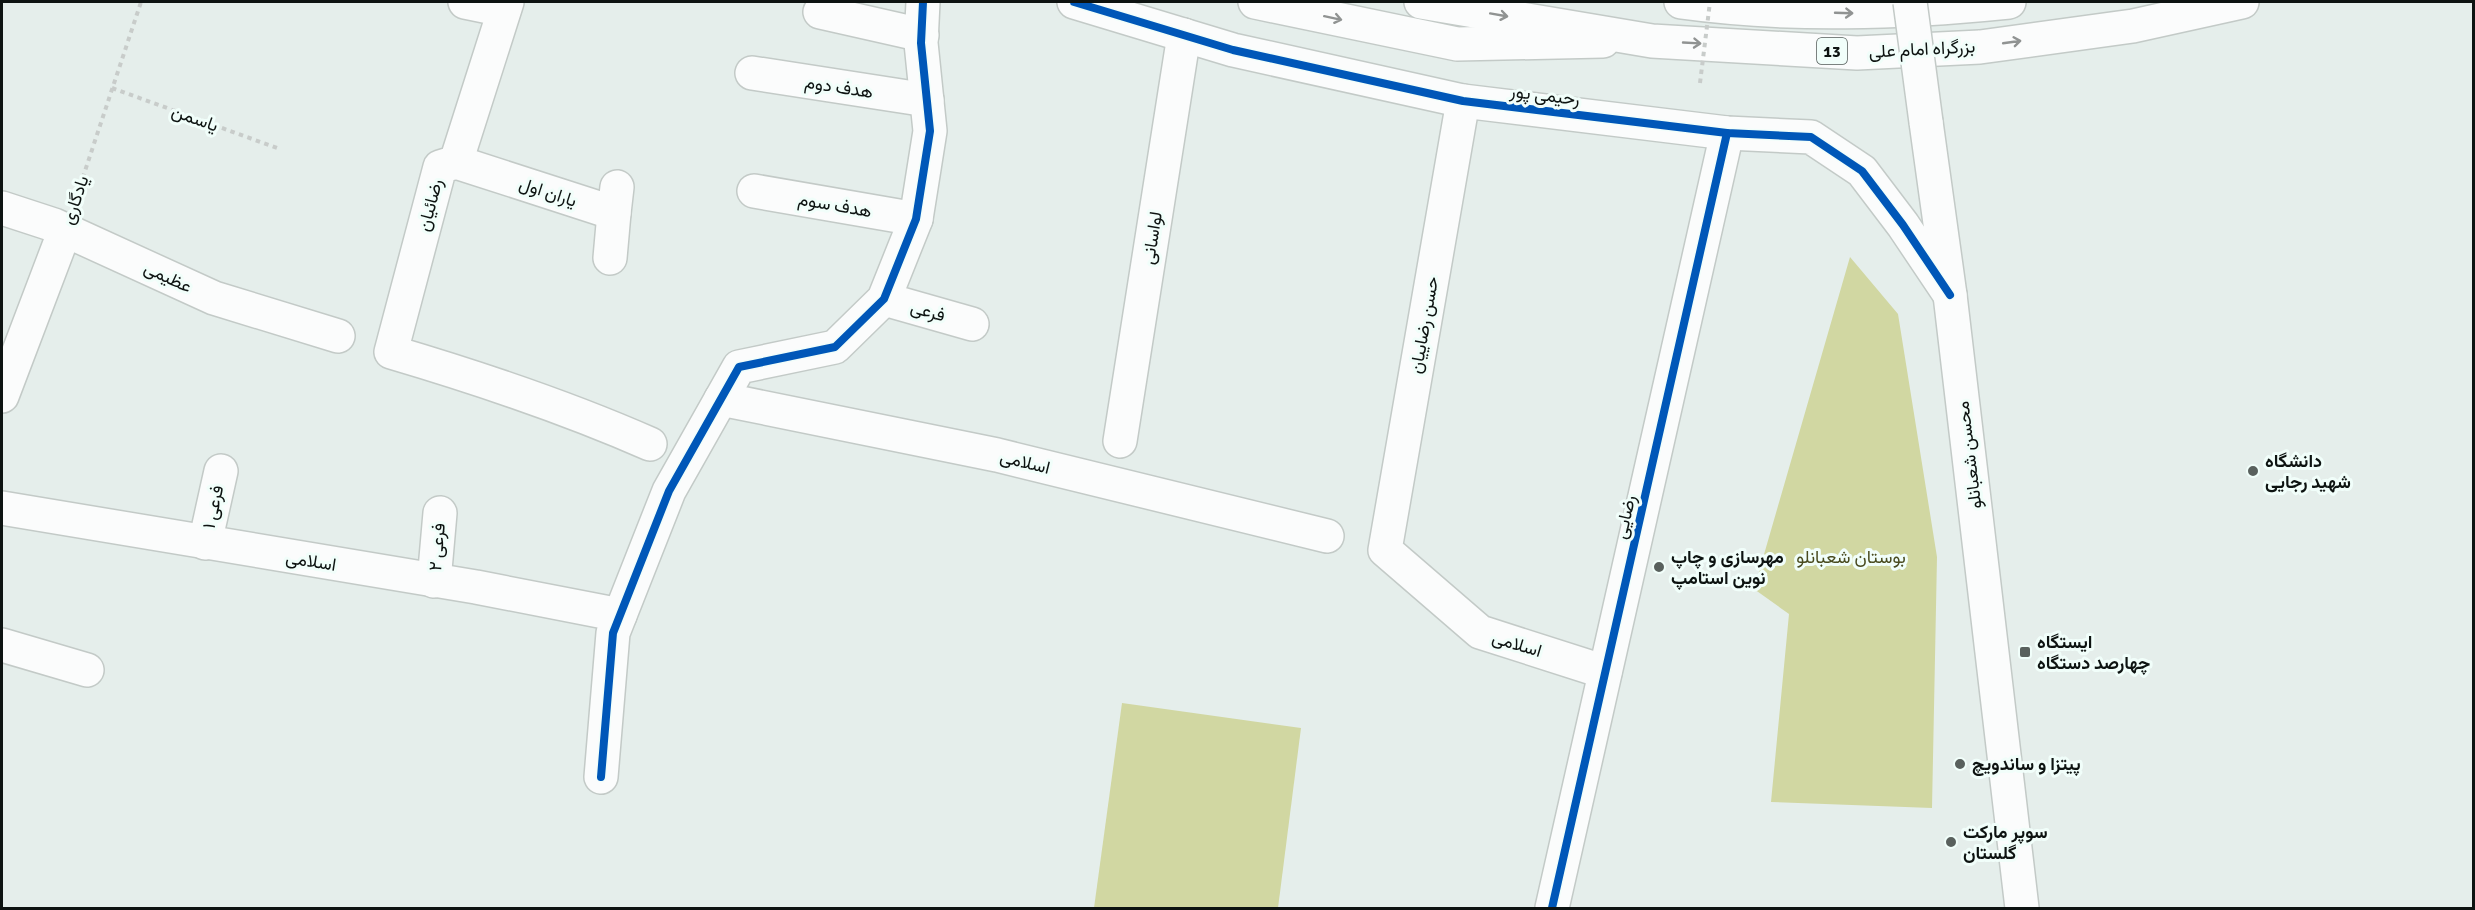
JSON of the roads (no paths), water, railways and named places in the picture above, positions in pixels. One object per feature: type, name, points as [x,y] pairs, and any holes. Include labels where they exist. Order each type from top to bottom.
[{"type":"main road","points":[[465,2],[506,5]]},
{"type":"main road","points":[[601,777],[613,633],[669,491],[739,367],[835,347],[884,299],[916,219],[930,131],[922,35],[923,2]]},
{"type":"main road","name":"رحیمی پور","points":[[1074,2],[1233,50],[1463,101],[1727,133],[1811,137],[1862,171],[1903,225],[1950,295]]},
{"type":"main road","points":[[1255,2],[1457,44],[1652,40]]},
{"type":"main road","name":"بزرگراه امام علی","points":[[1421,2],[1652,40],[1857,53],[1980,47],[2133,26],[2242,2]]},
{"type":"main road","points":[[1682,2],[1728,8],[1852,13],[2008,2]]},
{"type":"main road","name":"محسن شعبانلو","points":[[1910,2],[1950,295],[2022,909]]},
{"type":"main road","name":"رضائیان","points":[[506,5],[456,162],[440,167],[391,352],[474,377],[579,414],[650,444]]},
{"type":"main road","points":[[820,12],[922,35]]},
{"type":"main road","name":"لواسانی","points":[[1120,441],[1184,35]]},
{"type":"main road","name":"هدف دوم","points":[[752,73],[927,100]]},
{"type":"main road","name":"حسن رضاییان","points":[[1385,550],[1463,101]]},
{"type":"main road","name":"رضایی","points":[[1552,909],[1727,133]]},
{"type":"main road","name":"یاران اول","points":[[456,162],[616,200],[610,258]]},
{"type":"main road","name":"هدف سوم","points":[[754,190],[916,219]]},
{"type":"main road","name":"عظیمی","points":[[2,208],[66,230],[214,298],[338,336]]},
{"type":"main road","name":"یادگاری","points":[[2,396],[66,230]]},
{"type":"main road","name":"فرعی","points":[[884,299],[972,324]]},
{"type":"main road","name":"اسلامی","points":[[721,399],[997,455],[1328,536]]},
{"type":"main road","name":"فرعی ۱","points":[[205,543],[221,471]]},
{"type":"main road","name":"اسلامی","points":[[2,508],[620,615]]},
{"type":"main road","name":"فرعی ۲","points":[[434,581],[440,513]]},
{"type":"main road","name":"اسلامی","points":[[1385,550],[1480,632],[1605,672]]},
{"type":"main road","points":[[2,645],[87,670]]},
{"type":"place","name":"دانشگاه شهید رجایی","points":[[2253,471]]},
{"type":"place","name":"مهرسازی و چاپ نوین استامپ","points":[[1659,567]]},
{"type":"place","name":"ایستگاه چهارصد دستگاه","points":[[2025,652]]},
{"type":"place","name":"پیتزا و ساندویچ","points":[[1960,764]]},
{"type":"place","name":"سوپر مارکت گلستان","points":[[1951,842]]},
{"type":"park label","name":"بوستان شعبانلو","points":[[1851,557]]}]
